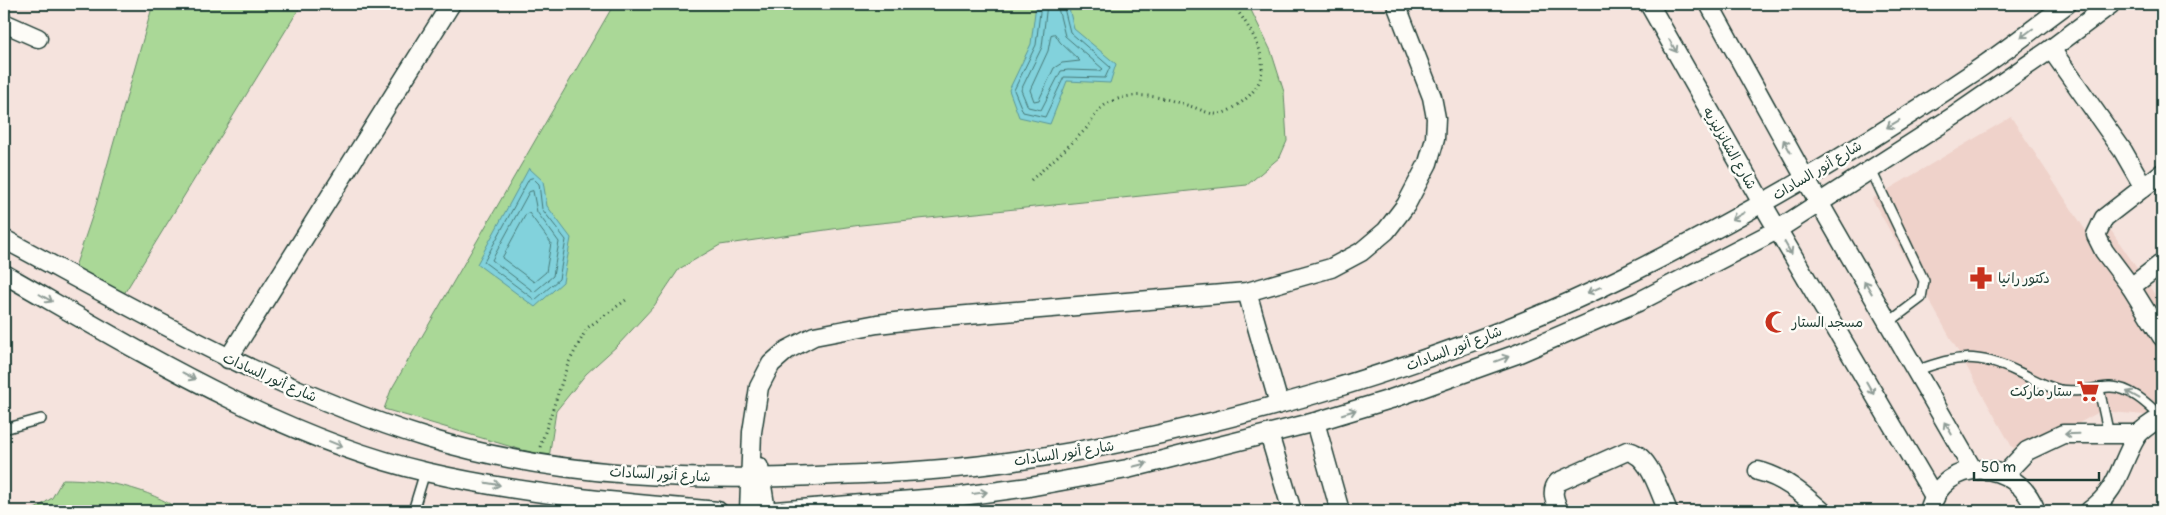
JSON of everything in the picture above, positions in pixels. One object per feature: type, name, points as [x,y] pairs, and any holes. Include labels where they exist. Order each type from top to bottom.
[{"type":"street","points":[[228,359],[451,4]]},
{"type":"street","points":[[766,511],[756,478],[753,448],[753,423],[759,387],[771,364],[787,350],[814,336],[877,324],[931,318],[1246,292],[1331,268],[1361,252],[1386,231],[1406,205],[1424,171],[1435,139],[1436,118],[1432,97],[1396,4]]},
{"type":"street","points":[[1709,4],[1805,178],[1973,470]]},
{"type":"street","name":"شارع أنور السادات","points":[[4,241],[228,359],[360,415],[428,438],[535,461],[626,473],[756,478],[902,472],[1015,461],[1127,442],[1279,404],[1413,364],[1535,316],[1618,280],[1805,178],[1972,74],[2066,4]]},
{"type":"street","name":"شارع أنور السادات","points":[[775,511],[892,507],[1029,487],[1127,468],[1315,422],[1391,399],[1517,354],[1591,323],[1686,278],[1777,230],[1871,170],[2051,49],[2112,4]]},
{"type":"street","name":"شارع الشانزليزيه","points":[[1655,6],[1762,203],[1932,505]]},
{"type":"street","points":[[4,23],[38,38]]},
{"type":"street","points":[[2051,49],[2123,151],[2143,186]]},
{"type":"street","points":[[2162,173],[2104,218],[2096,235],[2104,251],[2131,287],[2162,338]]},
{"type":"street","points":[[2131,287],[2162,263]]},
{"type":"street","points":[[4,274],[119,340],[265,415],[346,448],[425,472],[571,497],[718,511]]},
{"type":"street","points":[[1246,292],[1279,404]]},
{"type":"street","points":[[2089,511],[2102,502],[2121,474],[2138,434],[2161,417]]},
{"type":"street","points":[[1315,422],[1340,511]]},
{"type":"street","points":[[1269,434],[1292,511]]},
{"type":"street","points":[[2005,474],[2028,451],[2063,434],[2138,434]]},
{"type":"street","points":[[1559,511],[1553,494],[1554,487],[1558,482],[1626,451],[1634,452],[1645,462],[1668,511]]},
{"type":"street","points":[[1932,505],[1944,485],[1958,476],[1973,470],[1989,470],[2005,474],[2020,484],[2032,498],[2036,511]]},
{"type":"street","points":[[1758,471],[1774,475],[1808,498],[1822,511]]},
{"type":"street","points":[[749,511],[756,478]]},
{"type":"lane","points":[[1871,170],[1924,281],[1921,298],[1888,323]]},
{"type":"lane","points":[[1916,371],[1945,360],[1970,358],[2006,367],[2048,387],[2077,392],[2116,387],[2150,406],[2161,417]]},
{"type":"lane","points":[[2099,389],[2109,435]]},
{"type":"lane","points":[[4,430],[41,419]]},
{"type":"lane","points":[[413,511],[425,472]]},
{"type":"path","points":[[1031,180],[1086,129],[1096,111],[1115,100],[1136,95],[1172,100],[1215,114],[1232,110],[1247,98],[1257,84],[1263,70],[1261,54],[1253,33],[1233,4]]},
{"type":"path","points":[[535,461],[568,364],[587,328],[626,300]]},
{"type":"shaded area","points":[[2011,117],[2088,234],[2108,226],[2162,305],[2162,412],[2155,416],[2101,411],[2026,452],[2012,447],[1872,199]]},
{"type":"green space","points":[[153,4],[302,4],[122,297],[74,270],[96,205]]},
{"type":"green space","points":[[614,4],[1248,4],[1271,51],[1284,92],[1287,141],[1280,157],[1247,185],[861,225],[720,245],[679,269],[654,306],[618,345],[586,374],[556,411],[549,458],[384,409],[391,390]]},
{"type":"green space","points":[[63,479],[78,479],[125,486],[155,496],[181,511],[32,511],[52,498]]},
{"type":"water","points":[[1036,4],[1068,4],[1074,29],[1116,64],[1110,83],[1067,81],[1050,124],[1019,117],[1009,90],[1031,44]]},
{"type":"water","points":[[529,168],[543,181],[547,206],[571,238],[563,282],[535,307],[477,264]]},
{"type":"place","name":"دكتور رانيا","points":[[1981,278]]},
{"type":"place","name":"مسجد الستار","points":[[1776,322]]},
{"type":"place","name":"ستار ماركت","points":[[2088,391]]}]
